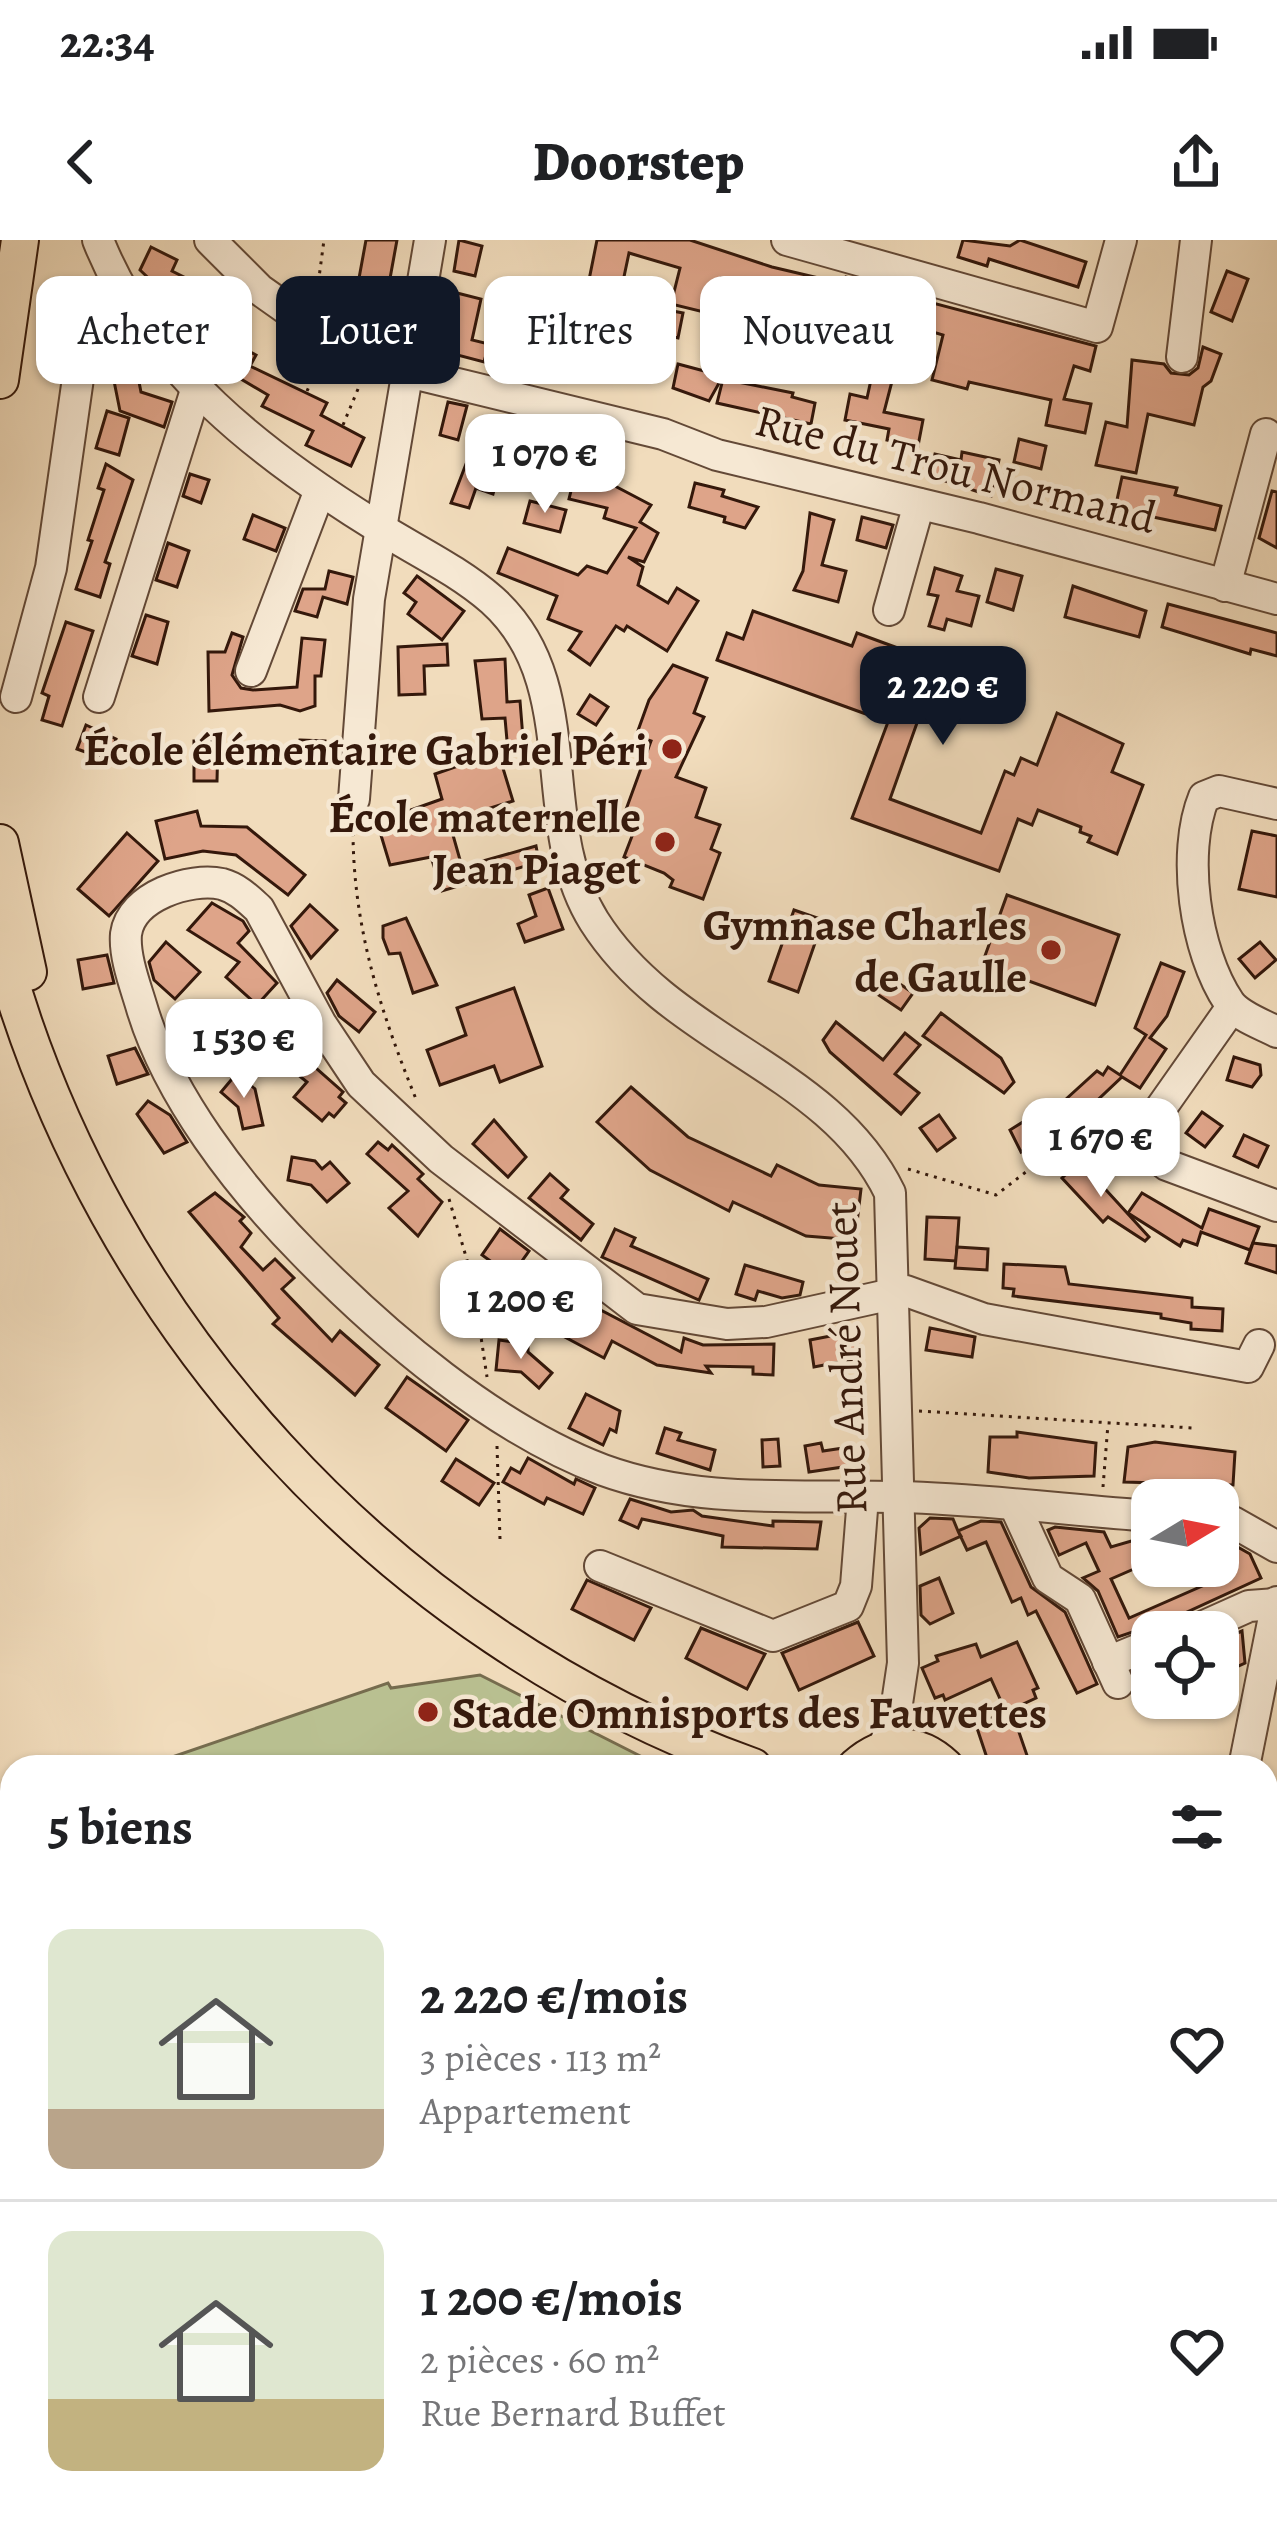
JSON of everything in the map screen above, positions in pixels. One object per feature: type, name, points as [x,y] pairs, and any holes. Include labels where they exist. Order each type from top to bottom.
[{"type":"main road","points":[[7,240],[7,326]]},
{"type":"main road","points":[[0,380],[20,240]]},
{"type":"main road","points":[[0,843],[37,1004],[93,1182]]},
{"type":"main road","points":[[0,946],[54,1101],[93,1182],[160,1298],[278,1451],[430,1592],[513,1649],[631,1715],[725,1755]]},
{"type":"main road","points":[[877,1755],[902,1746],[923,1755]]},
{"type":"street","name":"Rue André Nouet","points":[[98,240],[112,276]]},
{"type":"street","name":"Rue du Trou Normand","points":[[211,240],[276,301]]},
{"type":"street","points":[[423,276],[430,240]]},
{"type":"street","points":[[787,240],[1096,327],[1121,240]]},
{"type":"street","points":[[1182,357],[1196,240]]},
{"type":"street","points":[[16,697],[50,568],[77,384]]},
{"type":"street","name":"Rue André Nouet","points":[[195,384],[276,462],[491,599],[527,640],[551,717],[566,853],[594,922],[636,977],[679,1013],[842,1122],[877,1165],[890,1193],[903,1663],[896,1717],[871,1755]]},
{"type":"street","points":[[354,799],[379,527],[386,512],[402,384]]},
{"type":"street","name":"Rue du Trou Normand","points":[[458,384],[664,434],[718,455],[1277,599]]},
{"type":"street","points":[[99,697],[197,387]]},
{"type":"street","points":[[1225,586],[1266,434]]},
{"type":"street","points":[[251,671],[320,490]]},
{"type":"street","points":[[889,610],[919,504]]},
{"type":"street","points":[[1277,803],[1219,791],[1204,797],[1194,847],[1211,969],[1232,1007],[1277,1032]]},
{"type":"street","points":[[1131,1514],[896,1496],[777,1500],[684,1488],[602,1469],[452,1383],[354,1304],[276,1223],[205,1128],[157,1049],[133,976],[126,934],[134,915],[149,899],[184,886],[224,884],[244,895],[259,909],[320,1024],[361,1084],[441,1159],[637,1309],[727,1324],[766,1322],[906,1291],[984,1319],[1248,1367],[1259,1345]]},
{"type":"street","points":[[1137,1142],[1232,1007]]},
{"type":"street","points":[[1054,1151],[1137,1142],[1167,1165],[1277,1206]]},
{"type":"street","points":[[600,1566],[773,1636],[848,1606],[856,1586],[852,1498]]},
{"type":"street","points":[[1016,1506],[1048,1578],[1080,1599],[1113,1673],[1131,1660]]},
{"type":"street","points":[[1239,1525],[1277,1547]]},
{"type":"street","points":[[1238,1611],[1277,1603],[1246,1755]]},
{"type":"street","name":"Rue André Nouet","points":[[903,1663],[918,1729],[936,1755]]},
{"type":"path","points":[[323,276],[324,240]]},
{"type":"path","points":[[307,391],[309,384]]},
{"type":"path","points":[[343,425],[360,384]]},
{"type":"path","points":[[877,1165],[920,1171],[996,1195],[1054,1151]]},
{"type":"path","points":[[895,1410],[1193,1428]]},
{"type":"path","points":[[1101,1512],[1108,1423]]},
{"type":"green space","name":"Stade Omnisports des Fauvettes","points":[[480,1675],[638,1755],[178,1755],[388,1683],[391,1688]]},
{"type":"building","points":[[366,240],[397,240],[390,276],[359,276]]},
{"type":"building","points":[[459,240],[482,246],[475,276],[454,271]]},
{"type":"building","points":[[597,240],[690,240],[810,276],[700,276],[700,311],[676,305],[680,268],[629,253],[624,276],[590,276]]},
{"type":"building","points":[[963,240],[1010,246],[1020,240],[1086,262],[1078,287],[989,259],[987,266],[958,257]]},
{"type":"building","points":[[151,247],[177,260],[172,271],[182,276],[146,276],[140,270]]},
{"type":"building","points":[[1227,271],[1248,279],[1232,321],[1211,312]]},
{"type":"building","points":[[460,294],[481,299],[472,340],[484,343],[484,362],[460,356]]},
{"type":"building","points":[[936,304],[1096,346],[1090,371],[1074,366],[1064,399],[1091,404],[1085,433],[1046,425],[1051,400],[969,382],[967,389],[936,381],[943,335],[936,333]]},
{"type":"building","points":[[676,312],[683,313],[676,338]]},
{"type":"building","points":[[1203,347],[1221,354],[1211,381],[1203,387],[1194,425],[1148,414],[1136,473],[1096,465],[1106,422],[1127,427],[1132,360],[1164,364],[1171,373],[1189,375],[1198,368]]},
{"type":"building","points":[[678,364],[700,370],[700,384],[719,384],[709,401],[673,388]]},
{"type":"building","points":[[252,367],[276,378],[276,384],[287,384],[327,403],[321,415],[364,438],[351,466],[306,445],[313,431],[262,406],[268,395],[249,384]]},
{"type":"building","points":[[115,384],[139,384],[141,392],[172,402],[164,427],[120,411]]},
{"type":"building","points":[[722,384],[748,384],[793,393],[792,397],[815,403],[811,424],[717,403]]},
{"type":"building","points":[[870,384],[891,384],[884,412],[923,420],[918,446],[887,440],[889,429],[845,420],[850,394],[867,398]]},
{"type":"building","points":[[448,402],[467,406],[458,440],[440,435]]},
{"type":"building","points":[[107,411],[129,418],[119,455],[96,448]]},
{"type":"building","points":[[523,433],[546,439],[539,468],[516,461]]},
{"type":"building","points":[[1019,439],[1046,446],[1041,469],[1014,462]]},
{"type":"building","points":[[590,449],[621,457],[613,485],[651,505],[640,522],[658,533],[644,562],[628,557],[643,567],[638,585],[668,603],[677,588],[698,601],[667,651],[627,626],[624,631],[616,626],[590,665],[569,650],[581,632],[548,619],[557,596],[498,573],[508,548],[578,575],[587,566],[607,573],[636,528],[604,518],[607,508],[569,499],[573,483],[581,485]]},
{"type":"building","points":[[471,451],[502,460],[493,494],[476,488],[469,508],[451,503]]},
{"type":"building","points":[[962,452],[999,460],[991,496],[930,476],[935,454],[961,460]]},
{"type":"building","points":[[106,464],[133,480],[105,562],[110,564],[100,597],[76,589],[92,541],[88,540],[104,490],[98,488]]},
{"type":"building","points":[[190,474],[209,480],[201,503],[183,496]]},
{"type":"building","points":[[1122,477],[1177,488],[1175,495],[1221,506],[1215,530],[1115,509]]},
{"type":"building","points":[[695,483],[724,490],[722,496],[758,507],[745,528],[724,522],[725,517],[689,507]]},
{"type":"building","points":[[1272,491],[1277,492],[1277,548],[1259,538]]},
{"type":"building","points":[[530,501],[566,510],[560,532],[524,523]]},
{"type":"building","points":[[810,513],[834,520],[822,565],[846,571],[838,602],[794,590],[803,571]]},
{"type":"building","points":[[253,515],[285,528],[276,551],[244,539]]},
{"type":"building","points":[[862,517],[893,525],[886,548],[857,540]]},
{"type":"building","points":[[168,543],[189,551],[177,587],[156,580]]},
{"type":"building","points":[[935,568],[962,576],[957,591],[979,596],[971,626],[947,619],[944,630],[929,626],[938,596],[928,594]]},
{"type":"building","points":[[996,569],[1022,576],[1013,610],[987,602]]},
{"type":"building","points":[[329,571],[353,577],[347,604],[323,597],[317,617],[295,611],[303,589],[325,589]]},
{"type":"building","points":[[417,576],[464,611],[442,640],[408,614],[416,602],[404,593]]},
{"type":"building","points":[[1073,586],[1146,611],[1139,637],[1065,617]]},
{"type":"building","points":[[1168,604],[1277,633],[1277,656],[1251,649],[1250,654],[1162,627]]},
{"type":"building","points":[[753,611],[852,646],[857,633],[895,647],[880,688],[923,706],[890,799],[981,833],[1005,771],[1014,775],[1021,758],[1037,765],[1057,713],[1123,744],[1112,772],[1143,785],[1117,854],[1088,842],[1091,836],[1080,832],[1081,827],[1038,810],[1032,825],[1018,819],[999,871],[852,818],[888,722],[717,660],[727,633],[743,639]]},
{"type":"building","points":[[146,615],[168,622],[157,664],[132,656]]},
{"type":"building","points":[[66,622],[93,631],[62,726],[42,720],[49,696],[42,693]]},
{"type":"building","points":[[232,633],[243,637],[232,675],[241,688],[253,690],[297,687],[302,638],[325,640],[321,676],[315,676],[315,706],[300,711],[280,705],[209,711],[208,652],[225,652]]},
{"type":"building","points":[[447,644],[448,665],[424,666],[425,694],[399,695],[398,647]]},
{"type":"building","points":[[505,659],[507,702],[520,701],[524,751],[508,752],[505,718],[482,719],[475,661]]},
{"type":"building","points":[[673,665],[707,678],[694,713],[704,717],[676,777],[706,788],[696,817],[720,825],[711,849],[720,853],[703,899],[670,887],[673,880],[664,873],[624,857],[634,831],[620,826],[651,741],[636,736],[649,700]]},
{"type":"building","points":[[590,695],[608,707],[596,725],[578,714]]},
{"type":"building","points":[[86,725],[116,739],[108,760],[77,749]]},
{"type":"building","points":[[300,740],[325,741],[325,763],[299,763]]},
{"type":"building","points":[[194,741],[218,741],[217,781],[194,781]]},
{"type":"building","points":[[498,752],[513,801],[449,821],[462,867],[536,846],[539,862],[442,891],[431,857],[390,865],[377,822],[442,799],[435,774]]},
{"type":"building","points":[[197,811],[201,826],[247,827],[305,875],[288,895],[236,855],[203,851],[165,859],[156,821]]},
{"type":"building","points":[[1252,831],[1277,836],[1277,897],[1239,889]]},
{"type":"building","points":[[127,833],[158,861],[109,916],[78,889]]},
{"type":"building","points":[[548,888],[563,929],[525,942],[518,924],[536,916],[529,895]]},
{"type":"building","name":"Gymnase Charles de Gaulle","points":[[1007,895],[1119,935],[1095,1005],[982,964]]},
{"type":"building","points":[[212,903],[243,921],[249,931],[238,943],[277,983],[257,1005],[226,977],[239,962],[188,930]]},
{"type":"building","points":[[310,905],[337,930],[311,958],[291,926]]},
{"type":"building","points":[[794,910],[823,920],[798,992],[769,981]]},
{"type":"building","points":[[406,918],[437,985],[413,993],[400,953],[389,954],[383,938],[383,926]]},
{"type":"building","points":[[166,942],[200,972],[175,999],[154,980],[149,962]]},
{"type":"building","points":[[1260,942],[1276,960],[1255,978],[1239,959]]},
{"type":"building","points":[[107,955],[114,983],[83,989],[78,960]]},
{"type":"building","points":[[1161,963],[1184,972],[1167,1016],[1150,1038],[1166,1049],[1140,1088],[1122,1077],[1069,1127],[1054,1110],[1097,1071],[1103,1075],[1108,1067],[1120,1075],[1146,1035],[1135,1028]]},
{"type":"building","points":[[890,977],[913,993],[901,1010],[877,994]]},
{"type":"building","points":[[337,980],[375,1012],[359,1032],[339,1016],[327,993]]},
{"type":"building","points":[[514,988],[542,1066],[500,1082],[494,1066],[440,1085],[427,1050],[466,1035],[457,1008]]},
{"type":"building","points":[[194,1005],[224,1037],[199,1065],[171,1031]]},
{"type":"building","points":[[285,1012],[303,1032],[296,1039],[304,1047],[299,1053],[343,1092],[339,1097],[346,1103],[334,1117],[329,1113],[322,1121],[294,1097],[307,1082],[256,1041]]},
{"type":"building","points":[[941,1013],[1001,1058],[1014,1082],[1004,1093],[923,1036]]},
{"type":"building","points":[[836,1022],[883,1060],[905,1033],[920,1045],[895,1074],[919,1093],[901,1114],[830,1052],[823,1040]]},
{"type":"building","points":[[135,1048],[148,1074],[117,1084],[108,1056]]},
{"type":"building","points":[[1234,1057],[1260,1065],[1261,1075],[1252,1087],[1227,1080]]},
{"type":"building","points":[[237,1073],[255,1089],[263,1125],[243,1129],[238,1107],[221,1092]]},
{"type":"building","points":[[631,1087],[688,1137],[771,1176],[777,1165],[819,1185],[861,1189],[855,1240],[806,1236],[733,1202],[729,1211],[650,1170],[597,1122]]},
{"type":"building","points":[[148,1101],[170,1115],[187,1142],[164,1153],[137,1114]]},
{"type":"building","points":[[1202,1112],[1222,1126],[1205,1147],[1186,1133]]},
{"type":"building","points":[[939,1115],[955,1138],[937,1151],[920,1128]]},
{"type":"building","points":[[1031,1117],[1041,1137],[1021,1152],[1010,1130]]},
{"type":"building","points":[[494,1120],[526,1157],[508,1177],[473,1144]]},
{"type":"building","points":[[1244,1135],[1268,1146],[1258,1167],[1234,1156]]},
{"type":"building","points":[[378,1142],[388,1150],[392,1145],[423,1174],[418,1179],[442,1202],[418,1236],[389,1208],[408,1191],[367,1154]]},
{"type":"building","points":[[292,1157],[315,1161],[322,1169],[330,1162],[349,1183],[327,1202],[311,1185],[288,1180]]},
{"type":"building","points":[[1085,1167],[1149,1237],[1145,1241],[1108,1217],[1103,1222],[1062,1178],[1072,1169]]},
{"type":"building","points":[[550,1174],[568,1190],[561,1198],[593,1224],[581,1240],[529,1198]]},
{"type":"building","points":[[215,1193],[244,1217],[240,1221],[251,1233],[241,1247],[263,1270],[275,1259],[294,1278],[282,1289],[332,1341],[340,1331],[379,1365],[355,1395],[273,1324],[279,1318],[189,1212]]},
{"type":"building","points":[[1142,1193],[1202,1228],[1209,1209],[1259,1227],[1250,1250],[1201,1232],[1197,1245],[1183,1240],[1180,1246],[1128,1213]]},
{"type":"building","points":[[927,1217],[959,1218],[956,1261],[925,1259]]},
{"type":"building","points":[[500,1229],[529,1251],[522,1261],[553,1285],[681,1352],[684,1338],[703,1345],[774,1344],[773,1375],[753,1374],[753,1367],[706,1366],[711,1373],[657,1365],[612,1341],[604,1358],[532,1314],[543,1299],[482,1255]]},
{"type":"building","points":[[615,1229],[635,1238],[631,1246],[708,1279],[699,1300],[602,1257]]},
{"type":"building","points":[[1253,1243],[1277,1246],[1277,1273],[1246,1263]]},
{"type":"building","points":[[957,1247],[988,1249],[987,1270],[955,1268]]},
{"type":"building","points":[[1004,1264],[1065,1267],[1069,1284],[1192,1298],[1192,1307],[1223,1309],[1222,1331],[1191,1329],[1191,1323],[1161,1318],[1161,1314],[1013,1296],[1014,1289],[1003,1288]]},
{"type":"building","points":[[745,1265],[803,1282],[800,1295],[782,1298],[758,1291],[755,1300],[736,1294]]},
{"type":"building","points":[[930,1328],[975,1337],[972,1357],[926,1350]]},
{"type":"building","points":[[856,1331],[860,1358],[814,1367],[810,1340]]},
{"type":"building","points":[[499,1340],[528,1344],[528,1352],[552,1373],[539,1388],[521,1372],[496,1370]]},
{"type":"building","points":[[407,1377],[468,1420],[446,1451],[386,1408]]},
{"type":"building","points":[[586,1394],[620,1411],[616,1432],[610,1429],[603,1445],[569,1428]]},
{"type":"building","points":[[665,1428],[681,1433],[678,1440],[715,1450],[710,1470],[657,1453]]},
{"type":"building","points":[[1017,1432],[1096,1443],[1094,1476],[1029,1478],[988,1472],[990,1437],[1017,1437]]},
{"type":"building","points":[[778,1439],[780,1466],[763,1467],[762,1440]]},
{"type":"building","points":[[1155,1442],[1235,1452],[1233,1479],[1124,1482],[1128,1447]]},
{"type":"building","points":[[821,1443],[823,1451],[857,1446],[861,1473],[845,1476],[843,1467],[809,1472],[805,1446]]},
{"type":"building","points":[[528,1458],[574,1484],[576,1479],[595,1488],[583,1514],[547,1498],[544,1504],[503,1482],[511,1468],[520,1473]]},
{"type":"building","points":[[456,1459],[494,1483],[479,1505],[442,1481]]},
{"type":"building","points":[[630,1499],[671,1512],[693,1510],[702,1516],[773,1526],[773,1521],[821,1522],[817,1549],[722,1547],[723,1536],[642,1519],[638,1528],[620,1520]]},
{"type":"building","points":[[930,1518],[953,1519],[958,1531],[981,1521],[1001,1522],[1031,1587],[1065,1612],[1097,1684],[1077,1693],[1036,1611],[1028,1615],[1021,1598],[1012,1602],[986,1542],[967,1550],[960,1536],[921,1554],[919,1528]]},
{"type":"building","points":[[1048,1530],[1104,1532],[1111,1547],[1131,1541],[1131,1570],[1111,1579],[1131,1617],[1131,1633],[1118,1637],[1098,1591],[1083,1578],[1099,1571],[1086,1543],[1059,1555]]},
{"type":"building","points":[[1239,1548],[1250,1554],[1261,1578],[1190,1611],[1145,1611],[1200,1587],[1239,1587]]},
{"type":"building","points":[[939,1578],[953,1613],[930,1624],[921,1615],[920,1586]]},
{"type":"building","points":[[587,1580],[651,1608],[634,1640],[572,1609]]},
{"type":"building","points":[[858,1622],[874,1656],[799,1690],[782,1653]]},
{"type":"building","points":[[701,1628],[765,1654],[747,1689],[686,1658]]},
{"type":"building","points":[[1239,1632],[1245,1663],[1239,1666]]},
{"type":"building","points":[[1017,1642],[1038,1688],[1033,1690],[1036,1698],[1006,1712],[991,1679],[945,1700],[943,1695],[935,1698],[922,1668],[938,1661],[936,1656],[976,1644],[981,1657]]},
{"type":"building","points":[[1011,1709],[1027,1755],[986,1755],[976,1725]]},
{"type":"place","name":"École élémentaire Gabriel Péri","points":[[672,749]]},
{"type":"place","name":"École maternelle Jean Piaget","points":[[665,842]]},
{"type":"place","name":"Gymnase Charles de Gaulle","points":[[1051,950]]},
{"type":"place","name":"Stade Omnisports des Fauvettes","points":[[428,1712]]}]
